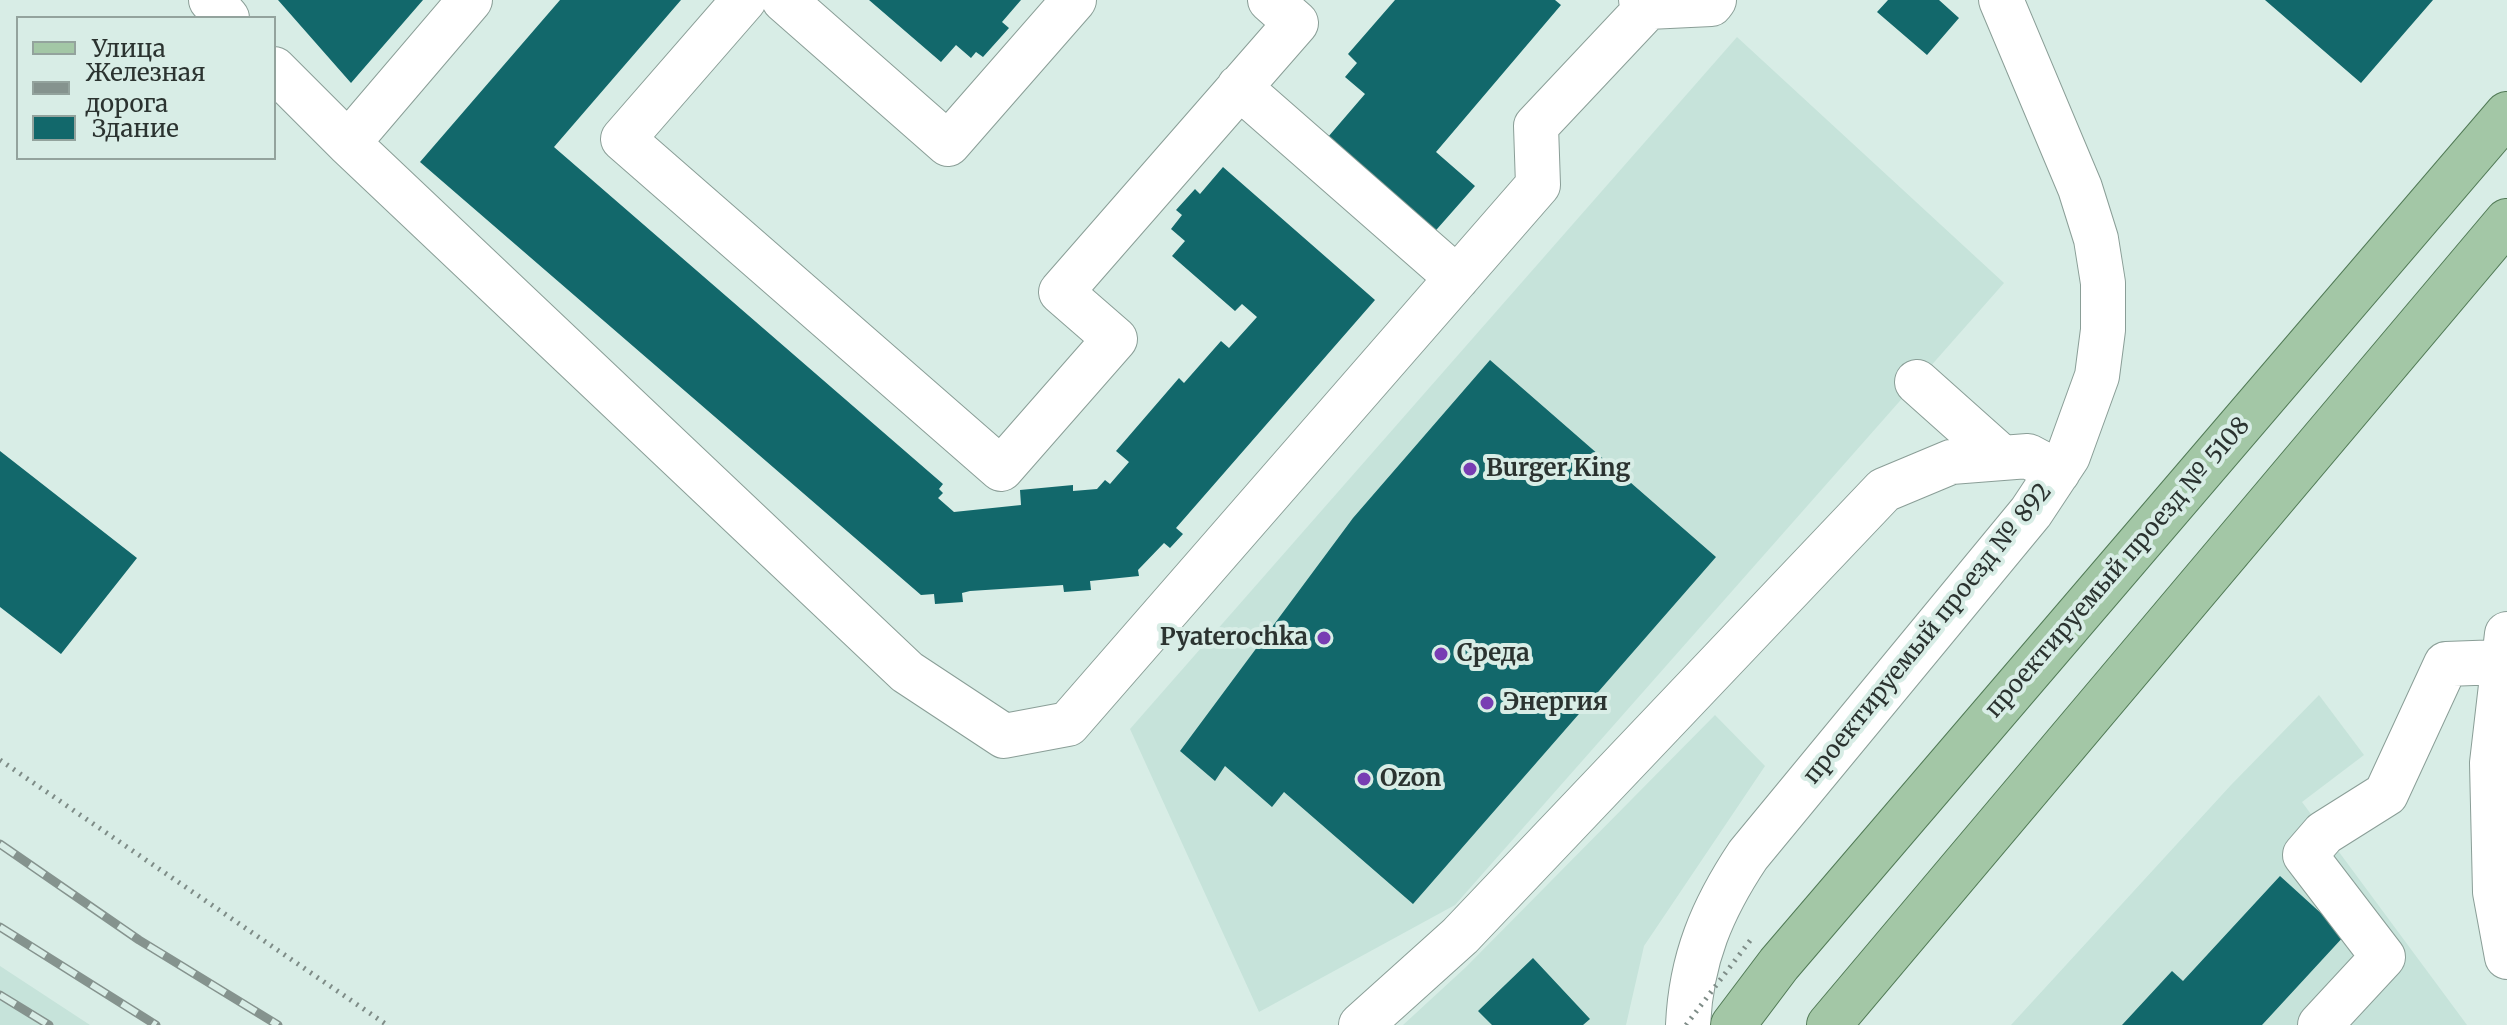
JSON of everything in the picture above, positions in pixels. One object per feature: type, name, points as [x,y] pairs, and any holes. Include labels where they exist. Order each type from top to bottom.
[{"type":"main road","name":"проектируемый проезд № 5108","points":[[1733,1025],[1765,951],[2507,114]]},
{"type":"main road","points":[[1835,1017],[2507,221]]},
{"type":"street","points":[[211,0],[225,16]]},
{"type":"street","points":[[348,143],[470,0]]},
{"type":"street","points":[[744,0],[623,139],[1001,469],[1115,339],[1061,292],[1296,23],[1270,0]]},
{"type":"street","points":[[784,0],[948,144],[1074,0]]},
{"type":"street","points":[[276,71],[348,143],[907,672],[1004,736],[1068,724],[1538,185],[1536,126],[1644,3],[1711,4],[1714,0]]},
{"type":"street","name":"проектируемый проезд № 892","points":[[1687,1025],[1690,992],[1703,942],[1724,891],[1740,867],[2031,512],[2068,456],[2097,376],[2103,330],[2103,283],[2096,239],[2080,188],[2001,0]]},
{"type":"street","points":[[1239,87],[1457,278]]},
{"type":"street","points":[[1917,382],[2001,457]]},
{"type":"street","points":[[1361,1025],[1460,936],[1884,490],[1951,462],[2028,456],[2058,472]]},
{"type":"street","points":[[2320,1025],[2383,957],[2305,855],[2324,833],[2386,794],[2446,664],[2504,647],[2492,763],[2495,892],[2507,957]]},
{"type":"path","points":[[0,760],[387,1025]]},
{"type":"path","points":[[1687,1025],[1765,951]]},
{"type":"shaded area","points":[[1737,37],[2004,283],[1455,905],[1259,1012],[1130,729]]},
{"type":"shaded area","points":[[2319,695],[2364,755],[2302,802],[2467,1025],[2011,1025],[2231,785]]},
{"type":"shaded area","points":[[1715,715],[1765,766],[1644,946],[1626,1025],[1403,1025],[1466,967]]},
{"type":"shaded area","points":[[0,966],[90,1025],[0,1025]]},
{"type":"building","points":[[278,0],[423,0],[351,83]]},
{"type":"building","points":[[560,0],[681,0],[554,147],[943,484],[939,489],[943,493],[938,498],[954,512],[1021,505],[1020,490],[1073,485],[1073,491],[1097,489],[1105,480],[1110,484],[1129,462],[1116,451],[1179,378],[1184,383],[1221,341],[1229,348],[1257,317],[1242,304],[1235,311],[1172,256],[1185,241],[1171,229],[1182,215],[1176,210],[1195,189],[1200,194],[1223,167],[1375,300],[1176,528],[1183,534],[1170,548],[1164,543],[1138,570],[1139,576],[1090,581],[1091,590],[1064,592],[1063,585],[970,591],[962,593],[963,602],[935,604],[934,594],[921,595],[420,162]]},
{"type":"building","points":[[869,0],[1021,0],[1002,22],[1009,28],[983,57],[976,52],[971,58],[956,45],[941,62]]},
{"type":"building","points":[[1395,0],[1555,0],[1561,5],[1436,152],[1475,186],[1430,237],[1322,144],[1365,94],[1345,77],[1357,63],[1348,54]]},
{"type":"building","points":[[1888,0],[1939,0],[1959,18],[1927,55],[1877,12]]},
{"type":"building","points":[[2265,0],[2433,0],[2361,83]]},
{"type":"building","name":"Среда","points":[[1490,360],[1716,557],[1413,904],[1284,792],[1272,807],[1225,766],[1215,781],[1180,751],[1353,518]]},
{"type":"building","points":[[0,451],[137,558],[61,654],[0,607]]},
{"type":"building","points":[[2280,876],[2345,935],[2262,1025],[2122,1025],[2172,971],[2183,981]]},
{"type":"building","points":[[1533,958],[1590,1019],[1583,1025],[1492,1025],[1478,1011]]},
{"type":"railway","points":[[0,844],[139,940],[278,1025]]},
{"type":"railway","points":[[0,927],[156,1025]]},
{"type":"railway","points":[[0,995],[49,1025]]},
{"type":"place","name":"Burger King","points":[[1470,469]]},
{"type":"place","name":"Pyaterochka","points":[[1324,638]]},
{"type":"place","name":"Среда","points":[[1441,654]]},
{"type":"place","name":"Энергия","points":[[1487,703]]},
{"type":"place","name":"Ozon","points":[[1364,779]]}]
